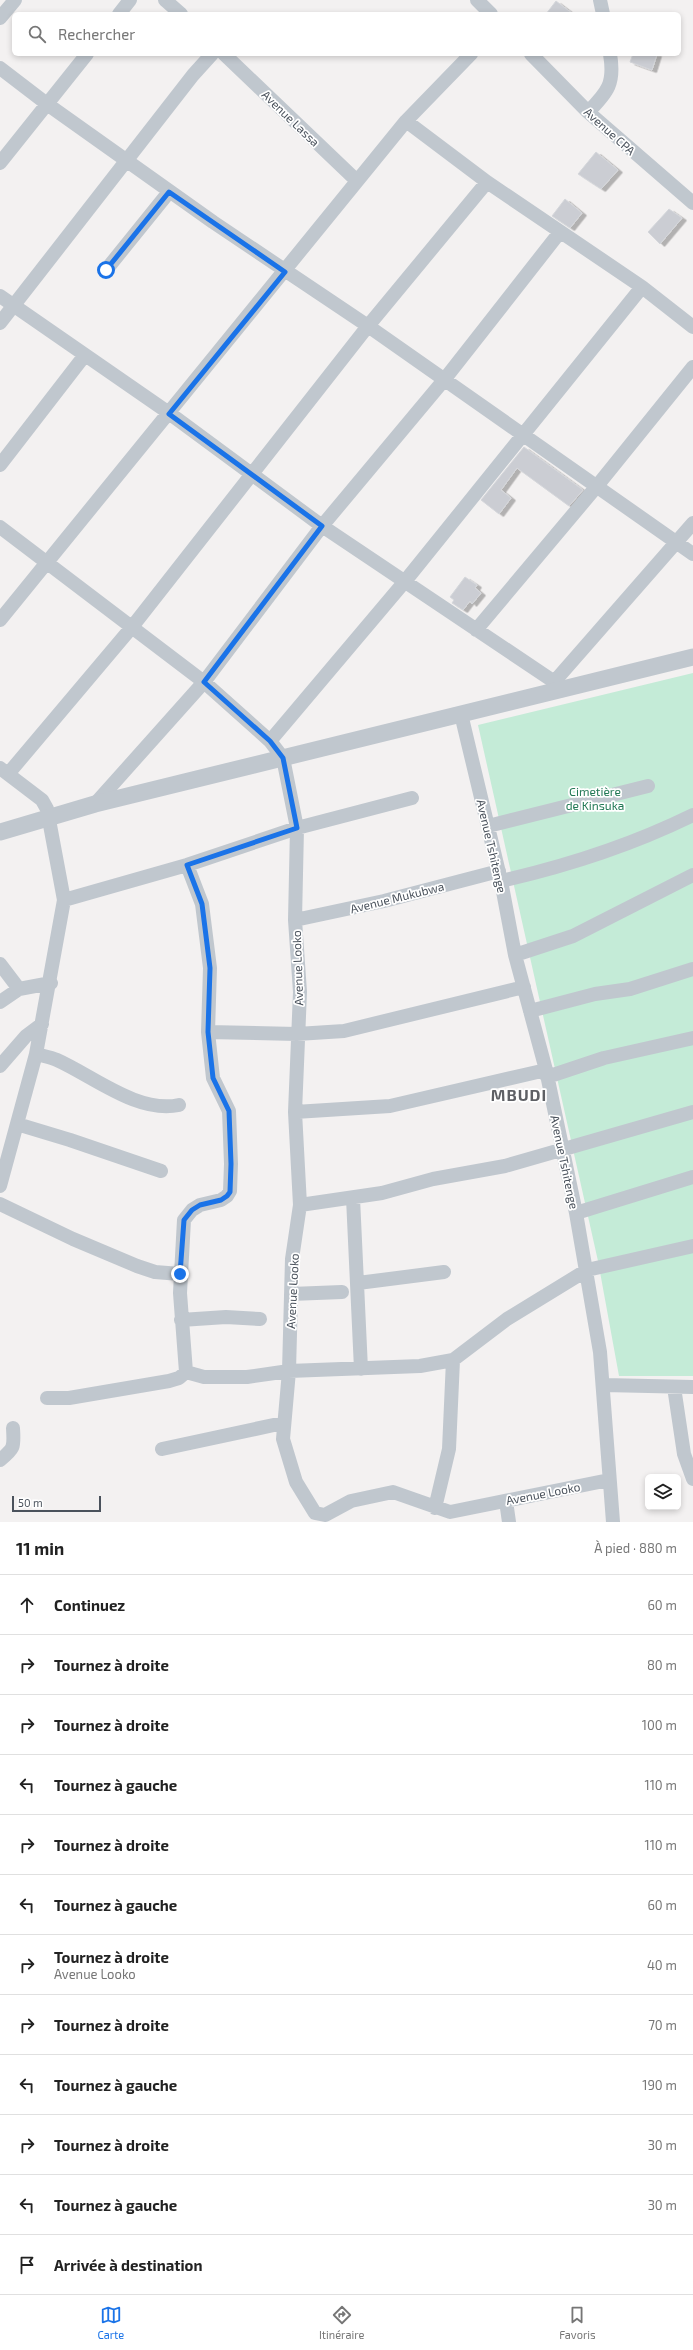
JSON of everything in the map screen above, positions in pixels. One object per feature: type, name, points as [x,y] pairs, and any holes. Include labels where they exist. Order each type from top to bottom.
[{"type":"street","points":[[0,18],[15,0]]},
{"type":"street","points":[[121,12],[130,0]]},
{"type":"street","points":[[165,0],[179,12]]},
{"type":"street","points":[[477,0],[489,12]]},
{"type":"street","points":[[600,0],[603,12]]},
{"type":"street","points":[[0,163],[85,56]]},
{"type":"street","points":[[0,322],[193,75],[210,56]]},
{"type":"street","name":"Avenue Lassa","points":[[226,56],[358,181]]},
{"type":"street","points":[[0,620],[285,272],[406,121],[469,56]]},
{"type":"street","name":"Avenue CPA","points":[[533,56],[588,112],[693,203]]},
{"type":"street","points":[[588,112],[605,95],[611,83],[610,56]]},
{"type":"street","points":[[0,68],[47,104],[128,160],[169,192],[285,272],[368,326],[693,554]]},
{"type":"street","points":[[406,121],[487,182],[642,287],[693,327]]},
{"type":"street","points":[[0,1186],[36,1054],[64,900],[50,819],[42,800],[4,771],[132,627],[368,326],[487,182]]},
{"type":"street","points":[[106,270],[169,192]]},
{"type":"street","points":[[95,804],[204,682],[322,526],[444,380],[560,232]]},
{"type":"street","points":[[270,741],[406,580],[522,434],[642,287]]},
{"type":"street","points":[[0,296],[169,414],[322,526],[406,580],[476,630],[559,686]]},
{"type":"street","points":[[0,466],[85,355]]},
{"type":"street","points":[[476,630],[597,486],[693,367]]},
{"type":"street","points":[[559,686],[693,523]]},
{"type":"street","points":[[0,527],[47,561],[204,682],[270,741],[283,758]]},
{"type":"street","points":[[0,832],[50,819],[95,804],[461,714],[559,686],[693,657]]},
{"type":"street","name":"Avenue Tshitenge","points":[[461,714],[500,876],[515,955],[546,1073],[576,1213],[581,1252],[587,1270],[604,1386],[609,1480],[613,1522]]},
{"type":"street","name":"Avenue Looko","points":[[283,758],[297,828],[295,920],[300,992],[297,1034],[295,1112],[300,1205],[292,1259],[289,1371],[283,1423],[283,1439],[296,1482],[315,1513],[326,1515],[351,1501],[393,1492],[450,1512],[609,1480]]},
{"type":"street","points":[[488,826],[648,786]]},
{"type":"street","points":[[64,900],[187,865],[297,828],[412,798]]},
{"type":"street","name":"Avenue Mukubwa","points":[[295,920],[582,860],[626,844],[693,815]]},
{"type":"street","points":[[186,1372],[181,1320],[180,1274],[184,1220],[192,1210],[200,1205],[221,1200],[230,1192],[231,1164],[229,1111],[213,1078],[208,1032],[210,968],[202,904],[187,865]]},
{"type":"street","points":[[515,955],[573,936],[693,875]]},
{"type":"street","points":[[0,964],[19,989]]},
{"type":"street","points":[[530,1011],[595,994],[630,989],[693,969]]},
{"type":"street","points":[[0,1002],[19,989],[50,983]]},
{"type":"street","points":[[208,1032],[297,1034],[344,1031],[524,987]]},
{"type":"street","points":[[0,1066],[26,1036],[42,1024]]},
{"type":"street","points":[[295,1112],[390,1106],[546,1073],[693,1038]]},
{"type":"street","points":[[36,1054],[56,1059],[95,1081],[150,1105],[165,1108],[179,1105]]},
{"type":"street","points":[[300,1205],[382,1193],[433,1179],[505,1166],[693,1112]]},
{"type":"street","points":[[17,1124],[70,1140],[161,1171]]},
{"type":"street","points":[[576,1213],[693,1177]]},
{"type":"street","points":[[353,1198],[361,1369]]},
{"type":"street","points":[[0,1204],[73,1239],[137,1266],[155,1272],[180,1274]]},
{"type":"street","points":[[186,1372],[204,1377],[247,1377],[289,1371],[420,1366],[453,1360],[507,1319],[587,1270],[693,1246]]},
{"type":"street","points":[[358,1283],[444,1272]]},
{"type":"street","points":[[292,1294],[342,1292]]},
{"type":"street","points":[[181,1320],[226,1317],[260,1319]]},
{"type":"street","points":[[435,1508],[449,1449],[453,1360]]},
{"type":"street","points":[[47,1398],[69,1398],[169,1381],[179,1378],[186,1372]]},
{"type":"street","points":[[604,1386],[693,1387]]},
{"type":"street","points":[[674,1387],[684,1454],[693,1479]]},
{"type":"street","points":[[162,1449],[283,1423]]},
{"type":"street","points":[[0,1460],[11,1452],[14,1446],[13,1428]]},
{"type":"street","points":[[506,1501],[509,1522]]},
{"type":"green space","name":"Cimetière de Kinsuka","points":[[693,673],[693,1376],[619,1376],[598,1261],[478,725]]},
{"type":"building","points":[[556,1],[570,12],[548,12]]},
{"type":"building","points":[[632,56],[656,56],[652,70],[630,62]]},
{"type":"building","points":[[596,152],[618,170],[601,189],[578,174]]},
{"type":"building","points":[[565,199],[582,213],[570,228],[552,216]]},
{"type":"building","points":[[669,209],[682,218],[660,244],[648,232]]},
{"type":"building","points":[[524,447],[583,490],[569,506],[517,468],[501,490],[511,498],[499,514],[481,500]]},
{"type":"building","points":[[465,577],[477,585],[475,588],[481,593],[472,604],[470,601],[463,610],[452,603],[454,600],[450,597]]},
{"type":"district","name":"MBUDI","points":[[519,1094]]},
{"type":"route","points":[[106,270],[169,192],[285,272],[169,414],[322,526],[204,682],[270,741],[283,758],[297,828],[187,865],[202,904],[210,968],[207,1021],[213,1078],[229,1111],[231,1164],[230,1192],[227,1196],[221,1200],[200,1205],[192,1210],[184,1220],[180,1274]]}]
